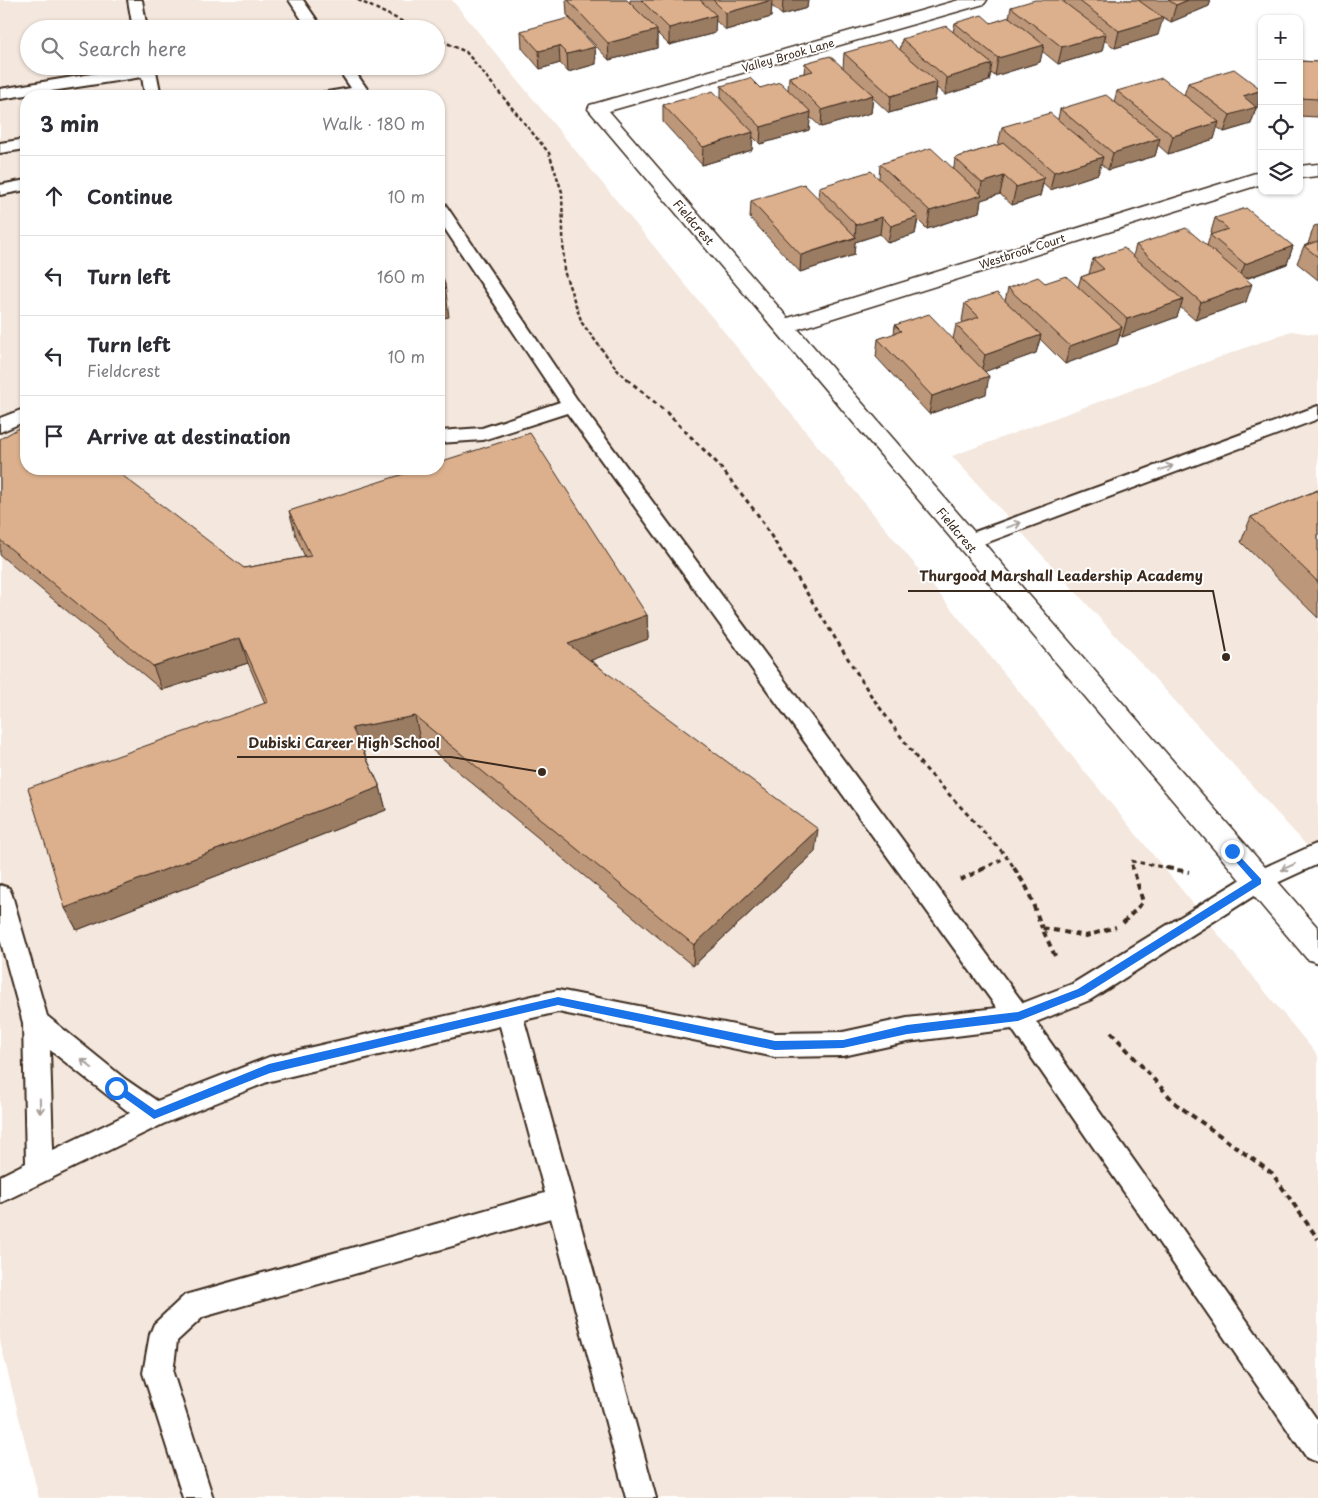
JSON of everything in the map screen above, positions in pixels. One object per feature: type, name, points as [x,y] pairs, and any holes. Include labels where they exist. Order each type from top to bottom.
[{"type":"street","name":"Valley Brook Lane","points":[[597,109],[964,2]]},
{"type":"street","name":"Fieldcrest","points":[[597,109],[1318,950]]},
{"type":"street","points":[[1303,172],[1318,170]]},
{"type":"street","name":"Westbrook Court","points":[[784,327],[1258,178]]},
{"type":"lane","points":[[135,0],[138,20]]},
{"type":"lane","points":[[296,0],[310,20]]},
{"type":"lane","points":[[24,90],[112,75]]},
{"type":"lane","points":[[149,75],[152,90]]},
{"type":"lane","points":[[349,75],[359,90]]},
{"type":"lane","points":[[0,94],[20,91]]},
{"type":"lane","points":[[0,148],[20,145]]},
{"type":"lane","points":[[0,190],[20,187]]},
{"type":"lane","points":[[445,217],[571,405],[1018,1016],[1318,1447]]},
{"type":"lane","points":[[445,437],[483,434],[571,405]]},
{"type":"lane","points":[[0,414],[20,410]]},
{"type":"lane","points":[[968,542],[1318,412]]},
{"type":"lane","points":[[0,426],[20,417]]},
{"type":"lane","points":[[0,1190],[154,1115],[269,1068],[558,1001],[775,1046],[843,1044],[907,1030],[1018,1016],[1081,992],[1258,881],[1318,853]]},
{"type":"lane","points":[[0,896],[36,1023],[40,1171]]},
{"type":"lane","points":[[509,1012],[641,1498]]},
{"type":"lane","points":[[36,1023],[116,1088],[154,1115]]},
{"type":"lane","points":[[198,1498],[158,1373],[164,1334],[195,1305],[561,1202]]},
{"type":"path","points":[[358,0],[399,20]]},
{"type":"path","points":[[445,42],[466,52],[549,153],[562,192],[564,271],[582,323],[619,372],[666,412],[718,464],[758,514],[872,697],[921,764],[1007,858],[1027,888],[1042,928],[1056,956]]},
{"type":"path","points":[[956,882],[1007,858]]},
{"type":"path","points":[[1042,928],[1086,936],[1120,926],[1143,902],[1131,861],[1189,872]]},
{"type":"path","points":[[1111,1032],[1176,1104],[1272,1173],[1318,1239]]},
{"type":"shaded area","points":[[0,0],[452,0],[1318,1056],[1318,1498],[39,1498],[0,1341]]},
{"type":"shaded area","points":[[1291,331],[1318,335],[1318,858],[952,456]]},
{"type":"building","points":[[568,0],[627,0],[657,30],[608,43]]},
{"type":"building","points":[[641,0],[700,0],[716,15],[669,28]]},
{"type":"building","points":[[713,0],[772,0],[726,13]]},
{"type":"building","points":[[1035,0],[1061,0],[1106,34],[1062,47],[1011,7]]},
{"type":"building","points":[[1078,0],[1138,0],[1163,18],[1119,31]]},
{"type":"building","points":[[1168,0],[1188,0],[1176,5]]},
{"type":"building","points":[[982,15],[991,23],[1009,17],[1044,45],[998,58],[955,23]]},
{"type":"building","points":[[569,18],[595,47],[567,54],[559,46],[539,51],[521,31]]},
{"type":"building","points":[[946,26],[992,64],[947,78],[902,39]]},
{"type":"building","points":[[889,40],[937,82],[891,96],[844,53]]},
{"type":"building","points":[[830,56],[873,95],[822,110],[789,77],[813,71],[805,63]]},
{"type":"building","points":[[1303,61],[1318,62],[1318,99],[1303,98]]},
{"type":"building","points":[[1234,69],[1258,87],[1258,91],[1243,96],[1256,107],[1230,115],[1188,83]]},
{"type":"building","points":[[750,78],[760,88],[780,82],[811,112],[761,127],[721,86]]},
{"type":"building","points":[[1162,78],[1219,122],[1173,136],[1117,91]]},
{"type":"building","points":[[713,91],[753,132],[703,147],[663,105]]},
{"type":"building","points":[[1106,95],[1160,138],[1113,153],[1060,109]]},
{"type":"building","points":[[1050,113],[1103,157],[1054,172],[1002,127]]},
{"type":"building","points":[[1004,143],[1044,178],[1016,187],[1004,176],[982,183],[955,158]]},
{"type":"building","points":[[931,148],[982,195],[930,211],[880,164]]},
{"type":"building","points":[[871,171],[918,217],[891,226],[882,217],[856,225],[819,187]]},
{"type":"building","points":[[804,184],[856,237],[801,255],[751,201]]},
{"type":"building","points":[[1246,208],[1293,246],[1245,264],[1210,235],[1228,229],[1215,218]]},
{"type":"building","points":[[1186,228],[1252,284],[1201,302],[1136,245]]},
{"type":"building","points":[[1318,241],[1318,257],[1304,246]]},
{"type":"building","points":[[1124,248],[1183,300],[1127,319],[1081,277],[1104,269],[1093,259]]},
{"type":"building","points":[[1066,276],[1122,327],[1070,346],[1008,288],[1038,277],[1045,283]]},
{"type":"building","points":[[997,293],[1041,335],[985,355],[956,325],[979,317],[965,303]]},
{"type":"building","points":[[929,314],[989,376],[932,396],[878,339],[901,331],[895,325]]},
{"type":"building","points":[[20,427],[20,475],[122,475],[244,568],[311,556],[289,511],[400,475],[445,475],[445,460],[530,433],[647,615],[568,644],[818,829],[694,945],[415,716],[352,728],[380,787],[65,908],[28,788],[268,702],[240,638],[153,666],[0,540],[0,439]]},
{"type":"building","points":[[1318,490],[1318,582],[1251,517]]},
{"type":"place","name":"Thurgood Marshall Leadership Academy","points":[[1226,657]]},
{"type":"place","name":"Dubiski Career High School","points":[[542,772]]},
{"type":"route","points":[[116,1088],[154,1115],[269,1068],[558,1001],[775,1046],[843,1044],[907,1030],[1018,1016],[1081,992],[1258,881],[1232,851]]}]
